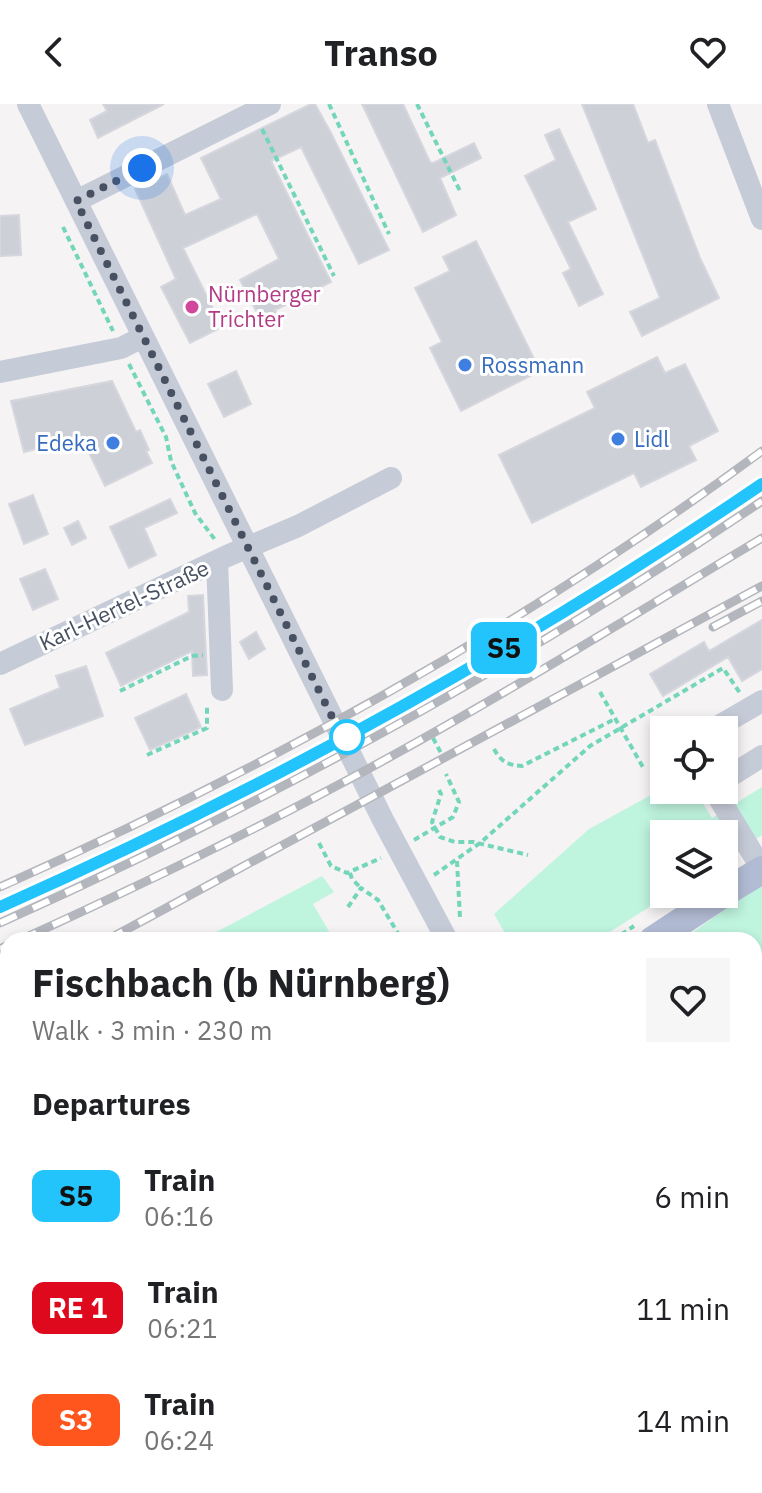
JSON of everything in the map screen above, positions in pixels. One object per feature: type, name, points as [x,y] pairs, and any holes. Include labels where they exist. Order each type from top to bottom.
[{"type":"main road","points":[[738,885],[762,870]]},
{"type":"main road","points":[[665,932],[702,908]]},
{"type":"street","points":[[28,104],[383,820],[443,932]]},
{"type":"street","points":[[718,104],[762,219]]},
{"type":"street","points":[[76,201],[262,108]]},
{"type":"street","points":[[0,372],[121,348],[143,337]]},
{"type":"street","name":"Karl-Hertel-Straße","points":[[0,664],[248,546],[298,526],[391,478]]},
{"type":"street","points":[[217,561],[222,690]]},
{"type":"street","points":[[737,716],[756,705]]},
{"type":"street","points":[[738,771],[762,756]]},
{"type":"street","points":[[722,804],[762,870]]},
{"type":"path","points":[[329,104],[389,234]]},
{"type":"path","points":[[417,104],[461,193]]},
{"type":"path","points":[[262,108],[334,276]]},
{"type":"path","points":[[120,691],[192,656],[221,653]]},
{"type":"path","points":[[433,875],[480,843],[590,746],[723,668],[756,705]]},
{"type":"path","points":[[147,755],[207,728],[207,701],[222,690]]},
{"type":"path","points":[[600,692],[644,769]]},
{"type":"path","points":[[494,749],[499,759],[509,765],[522,766],[615,719]]},
{"type":"path","points":[[433,738],[441,753]]},
{"type":"path","points":[[421,836],[453,817],[459,802],[446,774]]},
{"type":"path","points":[[439,790],[441,794],[432,822],[444,840],[480,843],[528,855]]},
{"type":"path","points":[[319,843],[336,870],[350,873],[372,863]]},
{"type":"path","points":[[457,860],[460,918]]},
{"type":"path","points":[[350,873],[361,888],[378,900],[397,932]]},
{"type":"path","points":[[348,907],[361,888]]},
{"type":"green space","points":[[762,787],[762,835],[738,851],[738,820],[650,820],[650,907],[610,932],[504,932],[494,914],[589,829],[650,796],[650,804],[704,804],[712,818]]},
{"type":"green space","points":[[322,876],[334,892],[313,904],[329,932],[216,932]]},
{"type":"green space","points":[[762,883],[762,932],[693,932],[727,908],[738,908],[738,900]]},
{"type":"building","points":[[103,104],[164,104],[98,138],[90,120],[107,111]]},
{"type":"building","points":[[315,104],[331,133],[389,250],[359,264],[301,147],[271,161],[331,282],[275,310],[277,314],[262,322],[240,280],[279,259],[257,214],[183,248],[222,327],[190,343],[161,287],[176,279],[135,189],[167,174],[185,215],[221,199],[201,158]]},
{"type":"building","points":[[362,104],[403,104],[430,162],[474,143],[481,158],[440,178],[456,215],[423,232]]},
{"type":"building","points":[[582,104],[633,104],[648,143],[655,140],[700,258],[719,298],[642,336],[630,312],[660,298]]},
{"type":"building","points":[[559,129],[596,209],[568,222],[603,294],[579,306],[563,273],[571,269],[525,176],[556,160],[545,135]]},
{"type":"building","points":[[19,215],[21,255],[0,256],[0,216]]},
{"type":"building","points":[[476,241],[540,371],[461,411],[430,348],[442,342],[415,288],[450,271],[443,257]]},
{"type":"building","name":"Lidl","points":[[657,357],[665,373],[685,364],[718,431],[689,446],[696,460],[641,487],[634,473],[532,523],[499,455],[595,408],[587,392]]},
{"type":"building","points":[[236,371],[251,404],[224,417],[208,384]]},
{"type":"building","points":[[112,381],[136,432],[140,430],[152,463],[105,486],[82,438],[24,452],[11,401]]},
{"type":"building","points":[[33,495],[48,534],[24,544],[9,504]]},
{"type":"building","points":[[170,499],[177,513],[144,528],[156,555],[129,568],[110,527]]},
{"type":"building","points":[[78,521],[86,538],[72,545],[64,528]]},
{"type":"building","points":[[45,569],[58,599],[33,610],[20,579]]},
{"type":"building","points":[[203,595],[207,675],[193,676],[192,651],[121,686],[106,653],[189,612],[188,596]]},
{"type":"building","points":[[762,620],[762,669],[742,681],[728,657],[663,696],[650,674],[704,642],[709,651]]},
{"type":"building","points":[[256,632],[265,649],[249,659],[240,642]]},
{"type":"building","points":[[86,666],[103,716],[25,745],[10,709],[60,688],[56,676]]},
{"type":"building","points":[[186,694],[201,727],[150,750],[135,718]]},
{"type":"railway","points":[[0,887],[199,793],[393,690],[581,576],[762,451]]},
{"type":"railway","points":[[0,907],[198,815],[391,713],[579,603],[762,484]]},
{"type":"railway","points":[[0,923],[197,830],[390,728],[579,619],[762,501]]},
{"type":"railway","points":[[37,932],[201,855],[379,763],[524,681],[762,538]]},
{"type":"railway","points":[[122,932],[762,586]]},
{"type":"railway","points":[[713,627],[762,601]]},
{"type":"train","name":"S5","points":[[0,907],[55,883],[319,752],[568,610],[762,484]]},
{"type":"place","name":"Nürnberger Trichter","points":[[192,307]]},
{"type":"place","name":"Rossmann","points":[[465,365]]},
{"type":"place","name":"Lidl","points":[[618,439]]},
{"type":"place","name":"Edeka","points":[[113,443]]},
{"type":"route","points":[[142,168],[76,201],[341,735],[347,737]]}]
